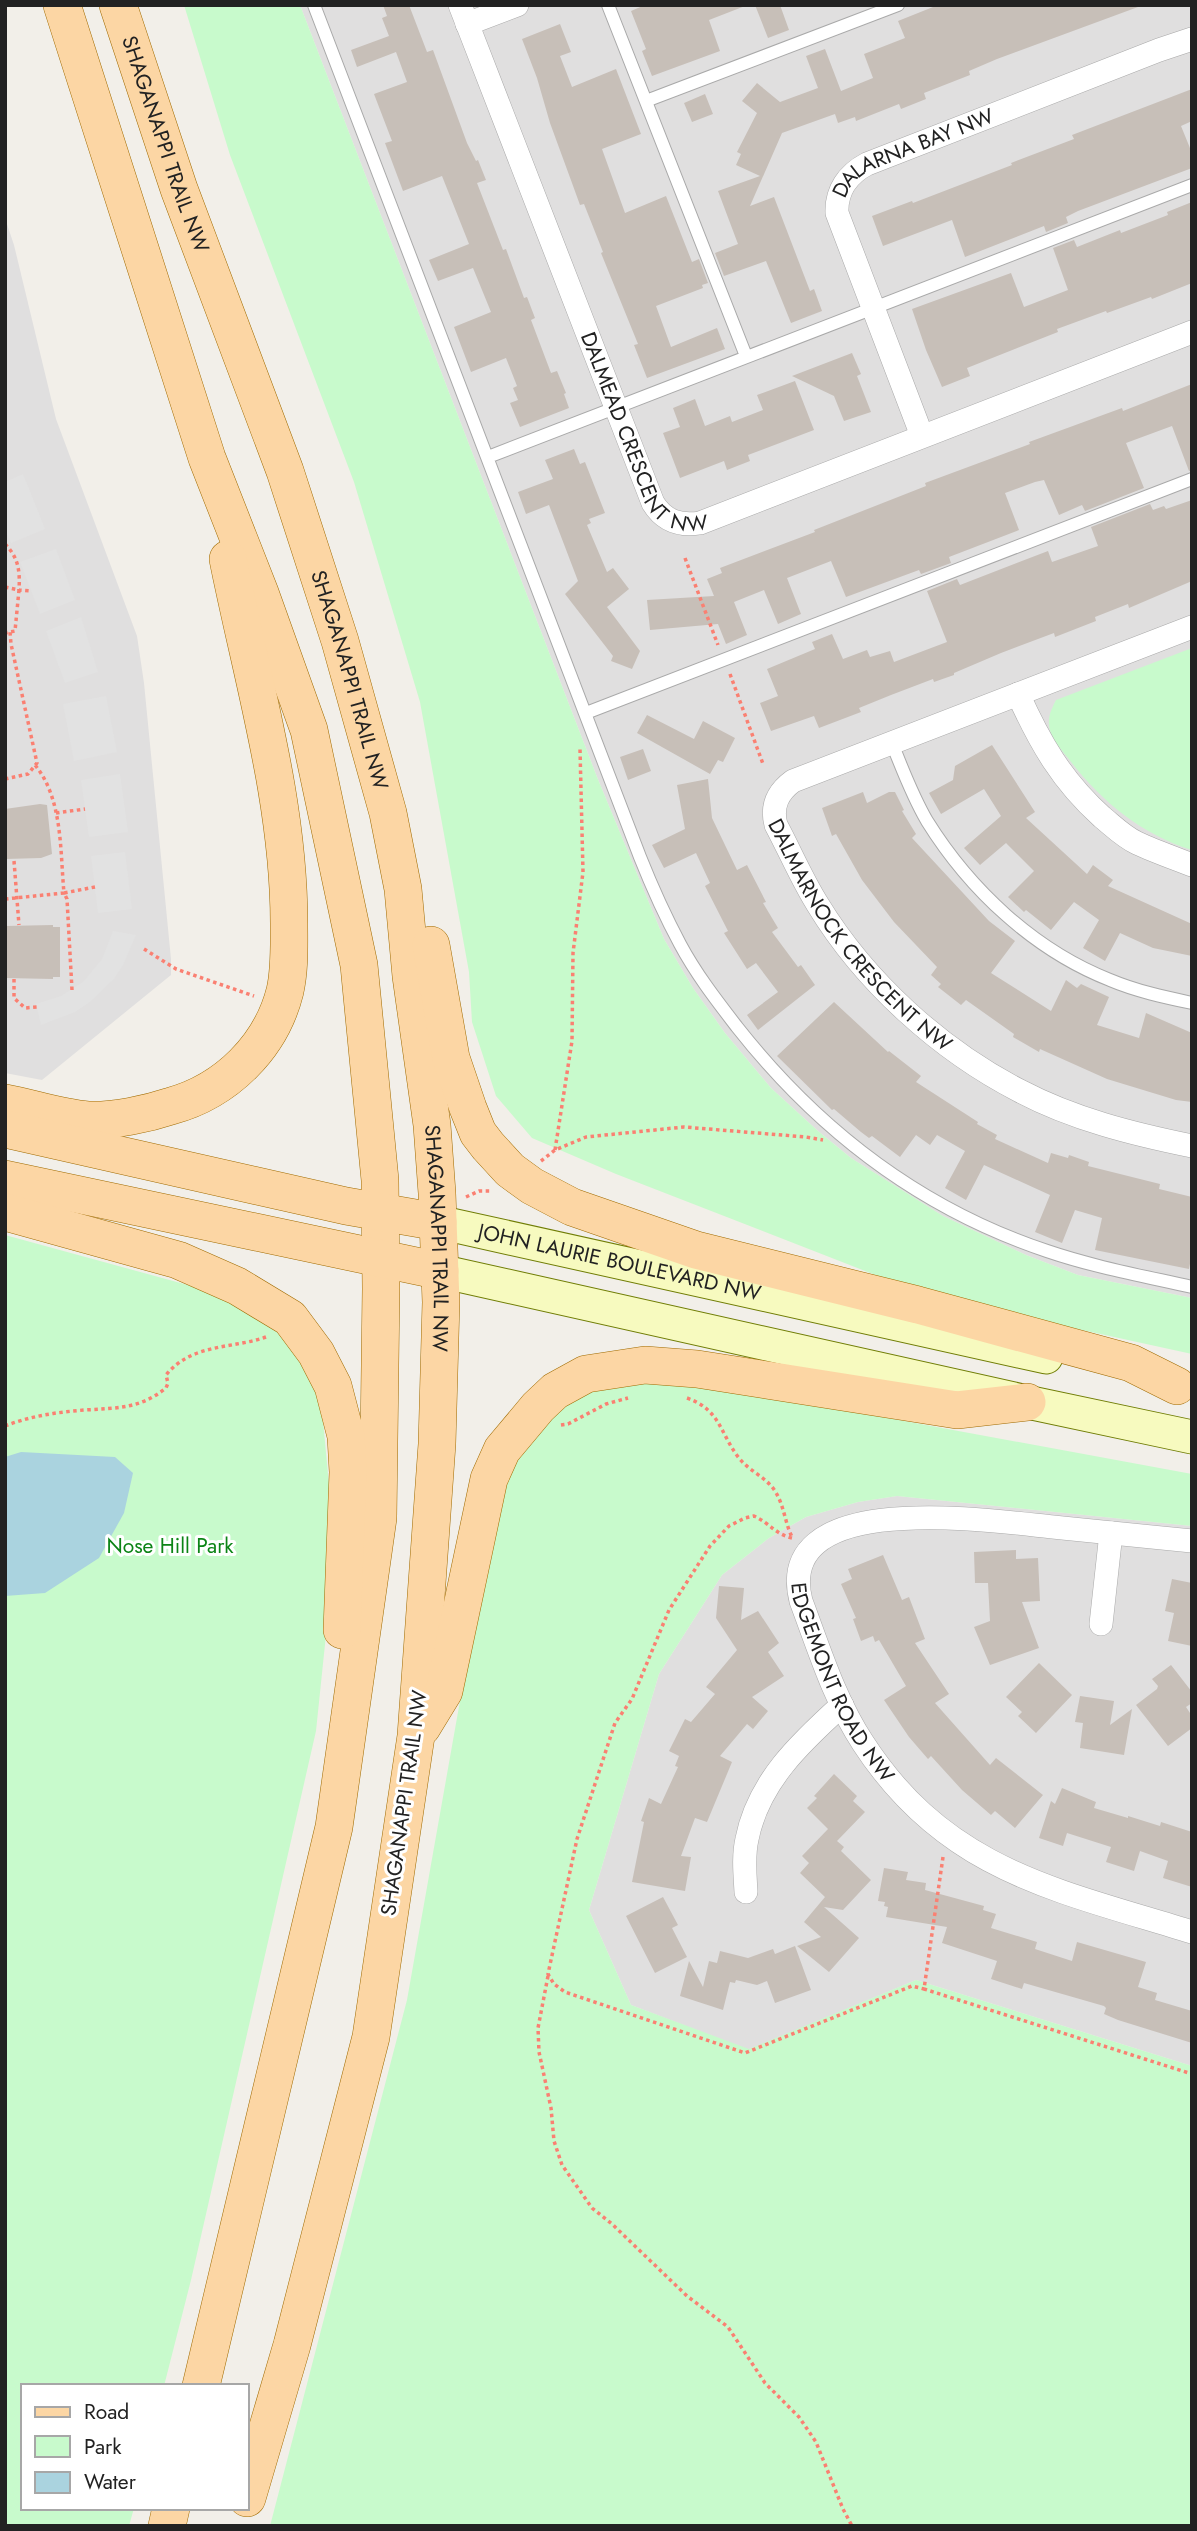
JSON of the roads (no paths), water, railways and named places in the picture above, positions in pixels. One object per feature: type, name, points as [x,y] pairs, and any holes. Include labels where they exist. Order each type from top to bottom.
[{"type":"main road","points":[[62,5],[207,458],[260,593],[309,730],[359,965],[380,1180],[378,1518],[346,1753],[334,1827],[201,2384]]},
{"type":"main road","name":"SHAGANAPPI TRAIL NW","points":[[118,5],[179,189],[285,471],[327,602],[388,813],[403,889],[411,976],[432,1125],[438,1222],[440,1271],[437,1444],[416,1737],[371,2037],[292,2345],[248,2495]]},
{"type":"main road","points":[[5,1103],[88,1120],[147,1114],[187,1102],[217,1087],[246,1062],[265,1038],[285,991],[289,957],[289,887],[274,771],[207,458]]},
{"type":"main road","points":[[403,889],[429,934],[451,1058],[478,1133],[510,1170],[532,1186],[572,1207],[696,1250],[918,1305],[1131,1363],[1184,1387]]},
{"type":"main road","name":"JOHN LAURIE BOULEVARD NW","points":[[5,1129],[346,1206],[438,1222],[1184,1387]]},
{"type":"main road","points":[[5,1179],[381,1258],[1192,1437]]},
{"type":"main road","points":[[5,1212],[178,1260],[237,1286],[290,1318],[316,1353],[333,1386],[346,1436],[348,1472],[340,1692],[346,1753]]},
{"type":"main road","points":[[416,1737],[444,1691],[489,1479],[502,1450],[555,1391],[586,1374],[645,1365],[697,1369],[957,1410],[1027,1402]]},
{"type":"street","points":[[463,15],[517,5]]},
{"type":"street","name":"DALMEAD CRESCENT NW","points":[[463,15],[653,503],[666,518],[679,524],[700,523],[1192,332]]},
{"type":"street","name":"DALARNA BAY NW","points":[[922,436],[837,213],[840,192],[857,169],[1192,39]]},
{"type":"street","name":"DALMARNOCK CRESCENT NW","points":[[1192,627],[793,781],[782,790],[775,804],[776,825],[818,905],[852,953],[883,988],[919,1021],[962,1056],[1019,1090],[1056,1107],[1110,1126],[1192,1146]]},
{"type":"street","points":[[1018,694],[1035,733],[1053,763],[1078,795],[1135,842],[1192,865]]},
{"type":"street","name":"EDGEMONT ROAD NW","points":[[1192,1541],[954,1517],[906,1517],[877,1521],[841,1531],[798,1548],[797,1586],[842,1706],[862,1742],[909,1802],[947,1834],[1002,1869],[1039,1885],[1192,1933]]},
{"type":"street","points":[[1101,1624],[1111,1533]]},
{"type":"street","points":[[746,1892],[744,1862],[747,1839],[753,1816],[766,1790],[793,1753],[842,1706]]},
{"type":"lane","points":[[314,5],[640,857],[660,906],[712,995],[766,1064],[807,1107],[852,1147],[888,1172],[950,1209],[1034,1246],[1086,1263],[1192,1287]]},
{"type":"lane","points":[[608,5],[746,356]]},
{"type":"lane","points":[[646,102],[898,5]]},
{"type":"lane","points":[[488,457],[1192,185]]},
{"type":"lane","points":[[586,713],[1192,479]]},
{"type":"lane","points":[[892,743],[926,819],[946,849],[968,876],[1035,940],[1107,979],[1143,992],[1192,1003]]},
{"type":"water","points":[[21,1452],[115,1457],[133,1473],[124,1513],[99,1558],[45,1593],[5,1596],[5,1457]]},
{"type":"park label","name":"Nose Hill Park","points":[[170,1546]]}]
